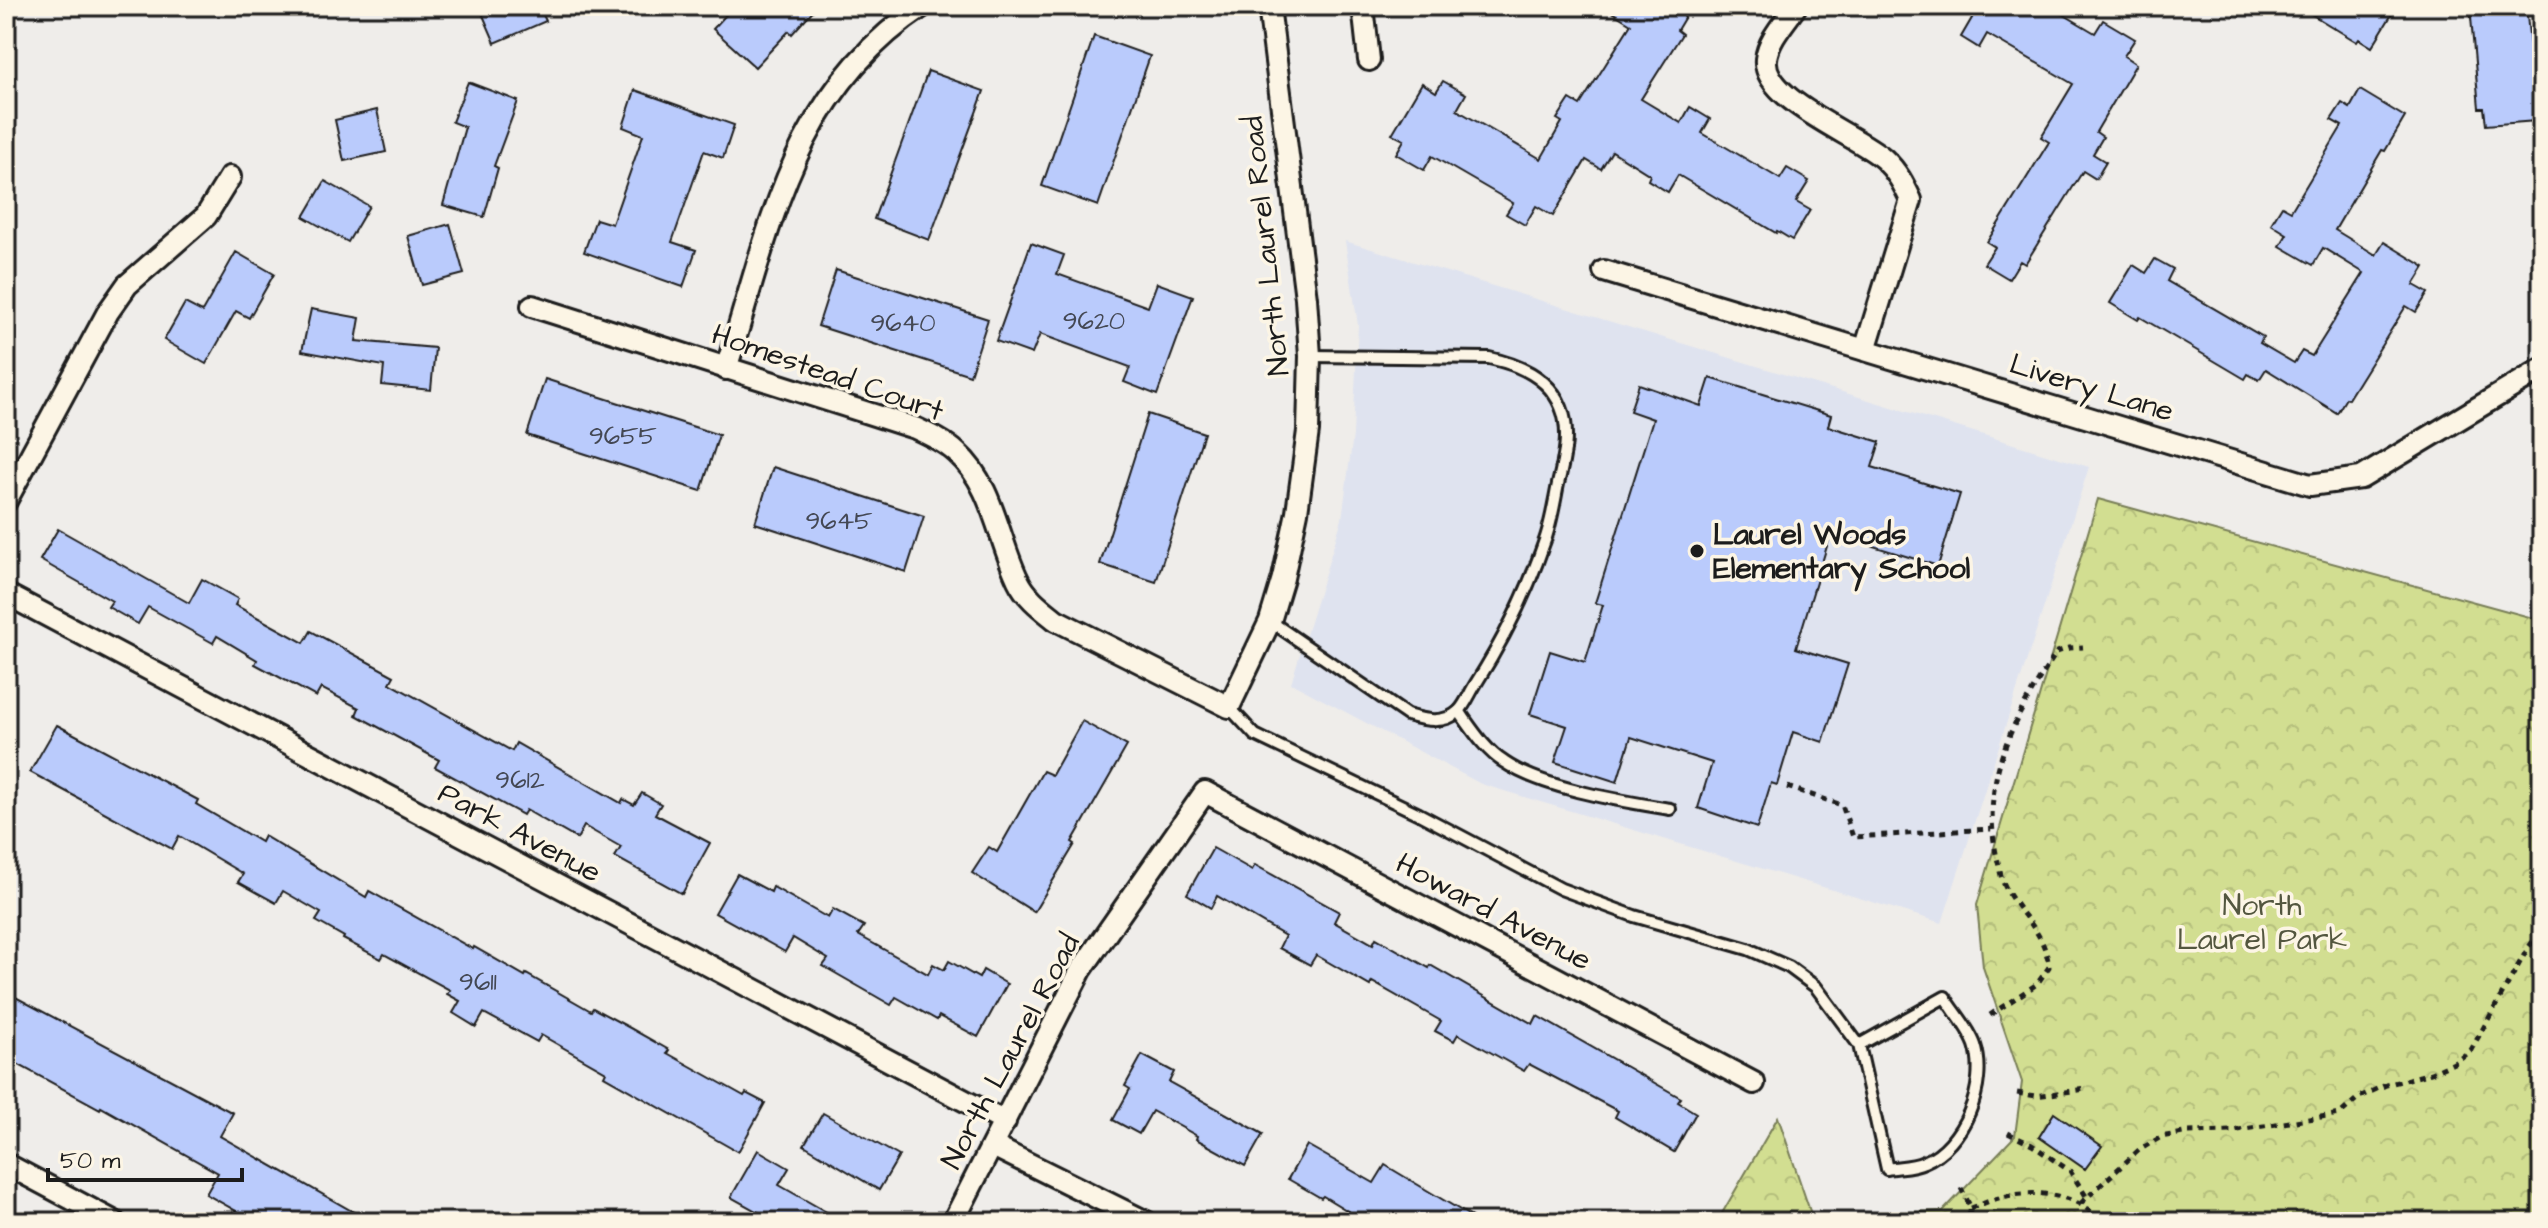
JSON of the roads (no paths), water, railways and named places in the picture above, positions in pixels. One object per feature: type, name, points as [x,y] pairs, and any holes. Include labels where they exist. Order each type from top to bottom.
[{"type":"street","points":[[726,369],[787,176],[817,113],[845,75],[872,46],[923,6]]},
{"type":"street","name":"North Laurel Road","points":[[1229,707],[1270,621],[1283,578],[1297,512],[1308,431],[1310,356],[1304,283],[1269,6]]},
{"type":"street","points":[[1363,6],[1369,60]]},
{"type":"street","points":[[1796,6],[1772,41],[1765,61],[1771,81],[1791,100],[1883,158],[1898,175],[1911,200],[1865,350]]},
{"type":"street","points":[[6,501],[108,312],[127,285],[206,216],[230,177]]},
{"type":"street","name":"Livery Lane","points":[[1604,271],[2310,485],[2361,478],[2542,369]]},
{"type":"street","name":"Homestead Court","points":[[532,306],[915,428],[942,441],[960,455],[978,480],[1019,582],[1034,602],[1056,620],[1229,707]]},
{"type":"street","name":"Park Avenue","points":[[6,594],[1005,1122]]},
{"type":"street","name":"North Laurel Road","points":[[953,1222],[1081,970],[1205,792]]},
{"type":"street","name":"Howard Avenue","points":[[1205,792],[1754,1083]]},
{"type":"street","points":[[993,1146],[1146,1222]]},
{"type":"street","points":[[6,1164],[115,1222]]},
{"type":"lane","points":[[1270,621],[1407,715],[1425,721],[1441,720],[1459,711],[1494,656],[1521,599],[1545,541],[1562,466],[1567,428],[1561,405],[1550,389],[1513,363],[1489,358],[1310,356]]},
{"type":"lane","points":[[1229,707],[1255,735],[1406,808],[1561,889],[1634,916],[1748,949],[1789,967],[1816,987],[1859,1045],[1887,1169],[1925,1162],[1952,1142],[1970,1112],[1980,1071],[1974,1043],[1945,997],[1859,1045]]},
{"type":"lane","points":[[1459,711],[1483,743],[1503,762],[1526,773],[1600,797],[1670,809]]},
{"type":"place","name":"Laurel Woods Elementary School","points":[[1697,551]]},
{"type":"park label","name":"North Laurel Park","points":[[2262,922]]}]
